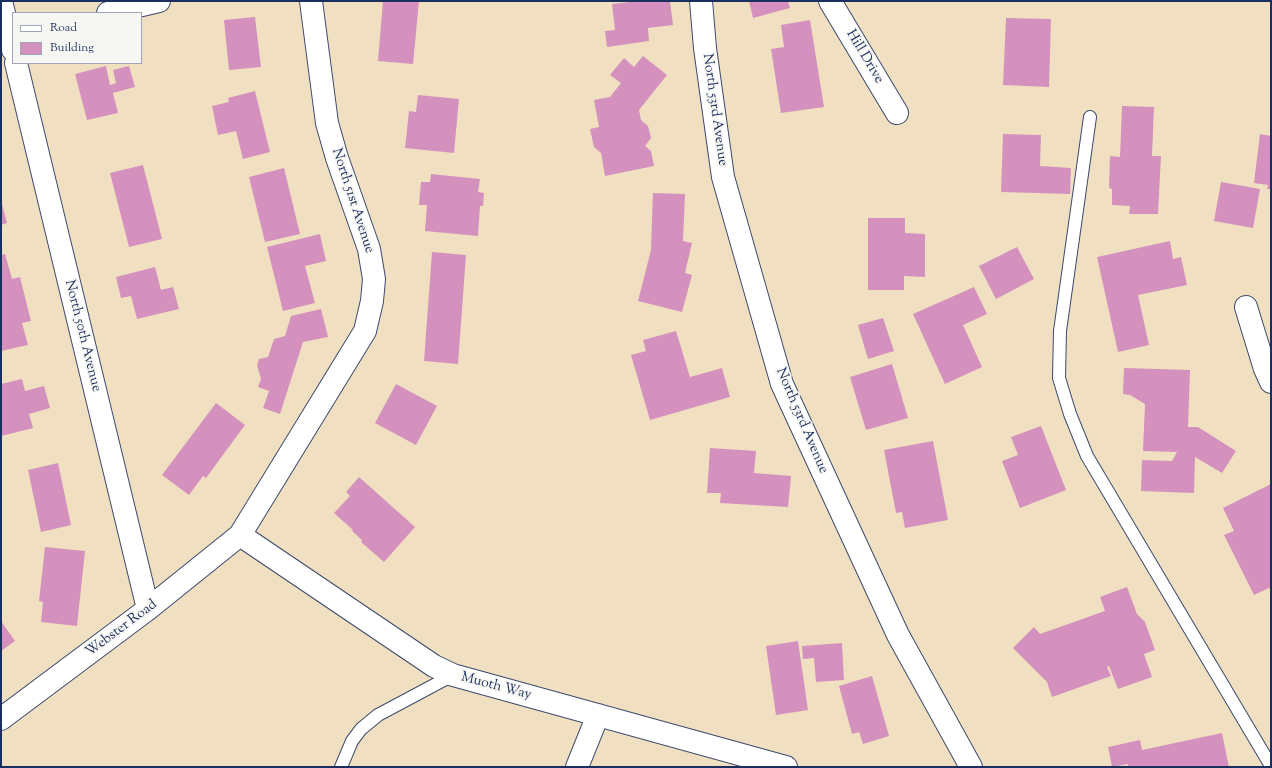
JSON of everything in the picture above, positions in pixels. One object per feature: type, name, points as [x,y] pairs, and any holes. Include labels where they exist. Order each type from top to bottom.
[{"type":"street","points":[[1,1],[9,40]]},
{"type":"street","points":[[112,12],[159,1]]},
{"type":"street","name":"North 51st Avenue","points":[[240,535],[365,331],[372,301],[374,279],[369,250],[337,158],[327,123],[311,1]]},
{"type":"street","name":"North 53rd Avenue","points":[[701,1],[705,48],[723,177],[782,384],[898,635],[971,767]]},
{"type":"street","name":"Hill Drive","points":[[830,1],[897,113]]},
{"type":"street","name":"North 50th Avenue","points":[[16,64],[148,609]]},
{"type":"street","points":[[1246,307],[1265,369],[1271,382]]},
{"type":"street","name":"Webster Road","points":[[1,719],[148,609],[240,535]]},
{"type":"street","name":"Muoth Way","points":[[240,535],[434,666],[453,675],[786,767]]},
{"type":"street","points":[[577,767],[598,715]]},
{"type":"lane","points":[[1090,117],[1060,331],[1059,378],[1070,414],[1087,456],[1271,766]]},
{"type":"lane","points":[[341,767],[352,741],[361,729],[378,715],[453,675]]},
{"type":"building","points":[[383,1],[419,1],[413,64],[378,61]]},
{"type":"building","points":[[640,1],[670,1],[673,25],[648,28],[649,41],[607,47],[605,31],[615,30],[612,4]]},
{"type":"building","points":[[749,1],[788,1],[790,8],[753,18]]},
{"type":"building","points":[[255,17],[261,67],[229,70],[224,20]]},
{"type":"building","points":[[1006,18],[1051,19],[1049,87],[1003,85]]},
{"type":"building","points":[[810,20],[824,107],[781,113],[771,49],[784,47],[781,25]]},
{"type":"building","points":[[643,56],[667,75],[639,110],[641,120],[648,126],[651,138],[645,146],[651,151],[654,166],[605,176],[601,153],[594,147],[590,129],[599,127],[594,100],[610,97],[621,83],[610,75],[624,58],[634,67]]},
{"type":"building","points":[[106,66],[110,85],[116,83],[113,70],[129,66],[135,87],[113,93],[118,113],[87,120],[75,74]]},
{"type":"building","points":[[255,91],[270,152],[243,159],[236,131],[218,135],[212,106],[229,102],[228,98]]},
{"type":"building","points":[[418,95],[459,99],[454,153],[405,148],[409,111],[416,112]]},
{"type":"building","points":[[1122,106],[1154,107],[1152,156],[1161,156],[1158,214],[1129,214],[1130,206],[1112,205],[1112,189],[1109,188],[1110,156],[1120,157]]},
{"type":"building","points":[[1003,134],[1041,135],[1040,166],[1071,168],[1070,194],[1001,192]]},
{"type":"building","points":[[1260,134],[1271,136],[1271,189],[1267,189],[1268,185],[1254,183]]},
{"type":"building","points":[[143,165],[162,239],[129,247],[110,173]]},
{"type":"building","points":[[284,168],[300,234],[265,242],[249,177]]},
{"type":"building","points":[[431,174],[480,179],[478,192],[484,193],[483,206],[480,206],[478,236],[425,231],[427,205],[419,205],[421,182],[430,182]]},
{"type":"building","points":[[1221,182],[1260,189],[1253,228],[1214,221]]},
{"type":"building","points":[[653,193],[685,194],[683,241],[692,243],[685,273],[692,275],[682,312],[638,301],[651,250]]},
{"type":"building","points":[[1,200],[7,223],[1,225]]},
{"type":"building","points":[[868,218],[905,218],[905,233],[925,234],[925,277],[904,276],[904,290],[868,290]]},
{"type":"building","points":[[320,234],[326,261],[305,266],[315,303],[283,311],[267,247]]},
{"type":"building","points":[[1170,241],[1173,259],[1181,257],[1187,285],[1138,295],[1149,345],[1118,352],[1097,257]]},
{"type":"building","points":[[1017,247],[1034,279],[996,299],[979,266]]},
{"type":"building","points":[[432,252],[466,255],[458,364],[424,361]]},
{"type":"building","points":[[5,254],[12,279],[20,277],[31,321],[22,323],[28,345],[1,351],[1,255]]},
{"type":"building","points":[[155,267],[161,290],[173,287],[179,309],[137,319],[131,296],[121,298],[116,277]]},
{"type":"building","points":[[974,287],[987,314],[963,325],[982,367],[945,384],[913,314]]},
{"type":"building","points":[[321,309],[328,337],[303,342],[280,414],[263,408],[269,391],[258,387],[261,379],[257,365],[259,359],[268,357],[274,339],[285,336],[291,316]]},
{"type":"building","points":[[883,318],[894,351],[868,359],[858,325]]},
{"type":"building","points":[[676,331],[690,377],[722,368],[730,397],[650,420],[631,355],[646,351],[643,340]]},
{"type":"building","points":[[892,364],[908,418],[866,430],[850,377]]},
{"type":"building","points":[[1124,368],[1190,370],[1188,427],[1198,427],[1236,451],[1222,473],[1195,457],[1194,493],[1141,491],[1142,460],[1172,461],[1177,452],[1143,451],[1145,404],[1130,395],[1123,394]]},
{"type":"building","points":[[22,379],[25,391],[44,386],[50,408],[29,414],[33,428],[1,436],[1,384]]},
{"type":"building","points":[[396,384],[437,406],[416,445],[375,423]]},
{"type":"building","points":[[216,403],[245,425],[206,478],[203,476],[189,495],[162,475]]},
{"type":"building","points":[[1041,426],[1066,490],[1020,508],[1002,461],[1018,455],[1011,437]]},
{"type":"building","points":[[933,441],[948,520],[905,528],[902,512],[896,513],[884,450]]},
{"type":"building","points":[[710,448],[756,451],[754,473],[791,476],[788,507],[720,503],[721,493],[707,493]]},
{"type":"building","points":[[58,463],[71,525],[41,532],[28,470]]},
{"type":"building","points":[[359,477],[415,527],[384,562],[361,542],[362,540],[352,531],[353,530],[334,513],[350,496],[346,492]]},
{"type":"building","points":[[1271,484],[1271,587],[1254,595],[1224,535],[1234,531],[1223,508]]},
{"type":"building","points":[[45,547],[85,551],[77,626],[41,622],[43,602],[39,601]]},
{"type":"building","points":[[1127,587],[1137,614],[1145,622],[1155,650],[1144,654],[1152,677],[1118,689],[1109,666],[1107,667],[1111,676],[1052,697],[1047,682],[1013,648],[1034,627],[1040,634],[1105,611],[1100,597]]},
{"type":"building","points":[[1,621],[15,641],[1,651]]},
{"type":"building","points":[[798,641],[808,710],[776,715],[766,646]]},
{"type":"building","points":[[842,643],[844,680],[816,682],[814,658],[803,659],[802,646]]},
{"type":"building","points":[[872,676],[889,736],[863,744],[859,732],[852,734],[839,686]]},
{"type":"building","points":[[1222,733],[1229,767],[1128,767],[1128,764],[1112,767],[1108,747],[1140,740],[1142,750]]}]
